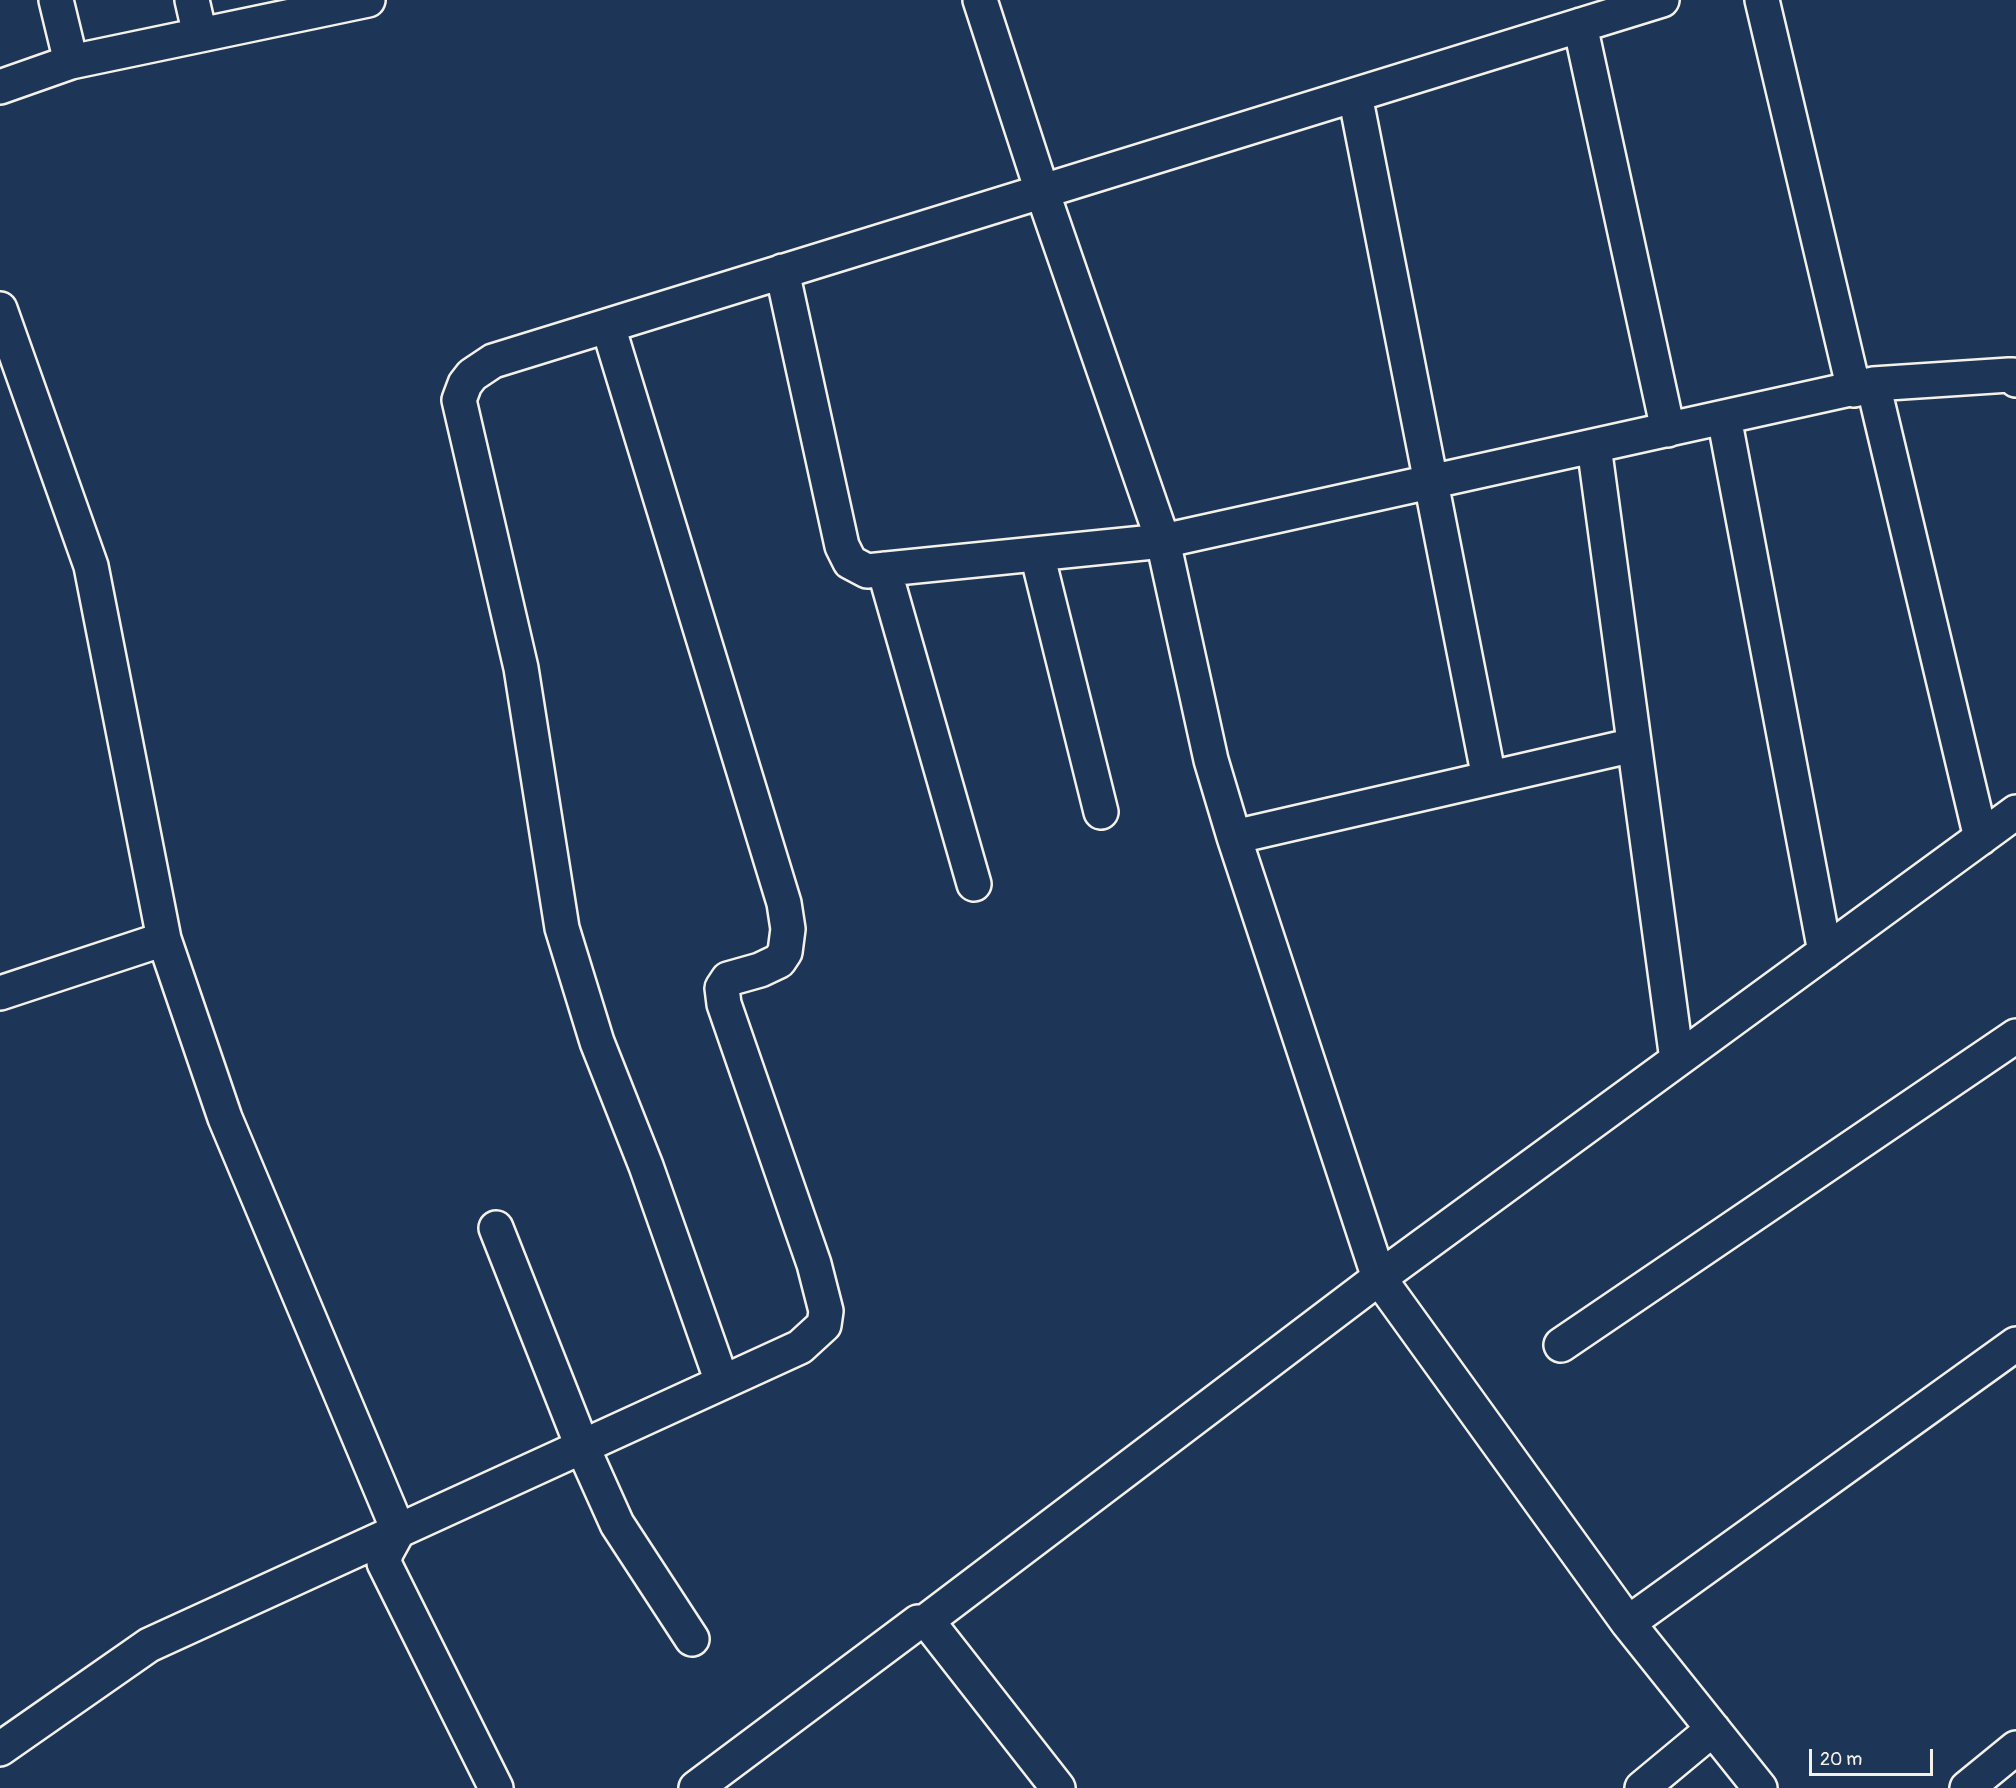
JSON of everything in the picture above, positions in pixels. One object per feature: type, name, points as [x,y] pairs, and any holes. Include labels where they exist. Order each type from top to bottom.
[{"type":"street","points":[[56,0],[71,62]]},
{"type":"street","points":[[192,0],[200,35]]},
{"type":"street","points":[[0,87],[71,62],[368,0]]},
{"type":"street","points":[[980,0],[1042,191],[1163,541],[1211,760],[1234,837],[1379,1278],[1628,1623],[1760,1788]]},
{"type":"street","points":[[722,1382],[646,1166],[597,1042],[562,928],[521,668],[459,400],[465,384],[472,375],[493,361],[1662,0]]},
{"type":"street","points":[[1762,0],[1981,838]]},
{"type":"street","points":[[1580,25],[1668,430]]},
{"type":"street","points":[[1355,94],[1489,778]]},
{"type":"street","points":[[782,271],[842,546],[850,562],[867,571],[1163,541],[1863,387],[2009,375],[2013,375],[2016,380]]},
{"type":"street","points":[[0,309],[91,566],[164,939],[225,1118],[392,1514],[397,1533],[386,1553],[384,1563],[496,1788]]},
{"type":"street","points":[[0,1749],[149,1645],[800,1347],[824,1325],[826,1311],[814,1264],[724,1004],[722,988],[728,979],[760,970],[779,961],[784,952],[788,929],[784,903],[608,326]]},
{"type":"street","points":[[1724,417],[1825,952]]},
{"type":"street","points":[[1594,446],[1677,1060]]},
{"type":"street","points":[[1037,554],[1101,812]]},
{"type":"street","points":[[884,569],[975,884]]},
{"type":"street","points":[[1234,837],[1634,745]]},
{"type":"street","points":[[925,1622],[1379,1278],[2016,812]]},
{"type":"street","points":[[0,993],[164,939]]},
{"type":"street","points":[[1561,1345],[2016,1036]]},
{"type":"street","points":[[496,1228],[582,1446],[617,1524],[692,1639]]},
{"type":"street","points":[[1628,1623],[2016,1344]]},
{"type":"street","points":[[696,1788],[918,1622],[925,1622],[932,1627],[1058,1788]]},
{"type":"street","points":[[1642,1788],[1713,1729]]},
{"type":"street","points":[[1967,1788],[2016,1748]]}]
